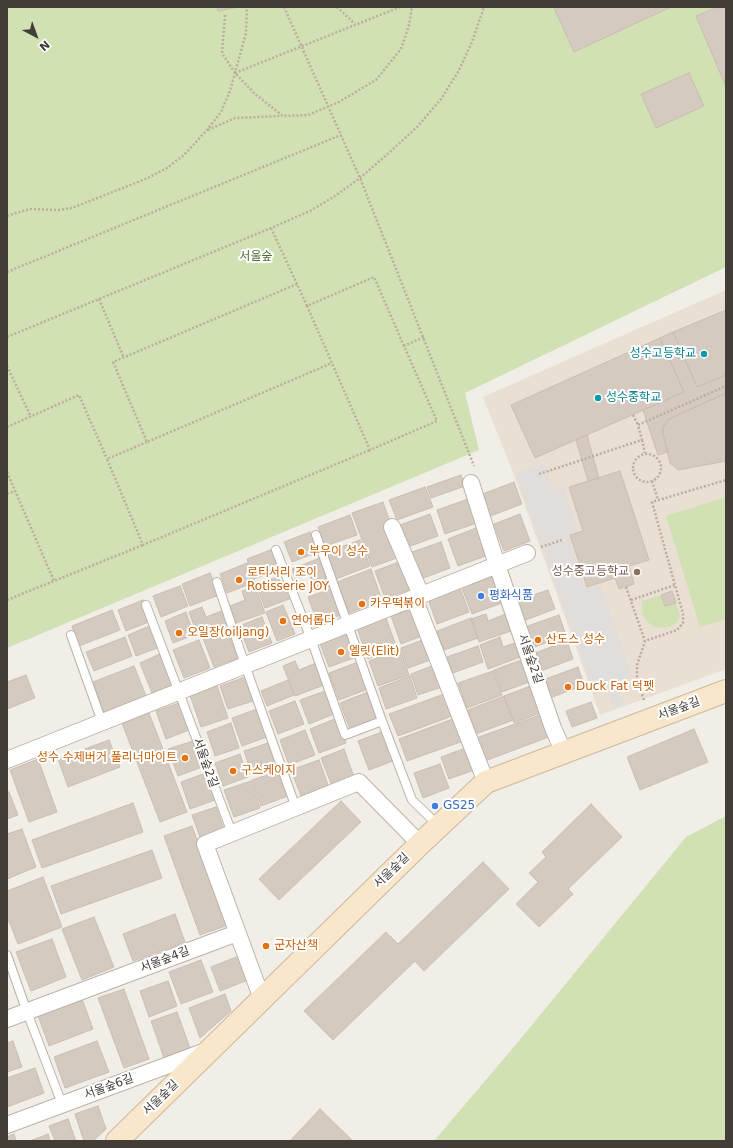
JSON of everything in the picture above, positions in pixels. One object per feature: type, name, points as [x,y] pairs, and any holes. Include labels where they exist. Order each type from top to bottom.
[{"type":"street","name":"서울숲2길","points":[[471,483],[497,565],[553,728],[564,753]]},
{"type":"street","points":[[392,527],[486,782]]},
{"type":"street","points":[[7,760],[527,553]]},
{"type":"street","name":"서울숲길","points":[[117,1141],[420,844],[486,782],[726,691]]},
{"type":"street","points":[[262,999],[205,844],[358,782],[420,844]]},
{"type":"street","name":"서울숲4길","points":[[7,1019],[237,933]]},
{"type":"street","name":"서울숲6길","points":[[7,1125],[210,1050]]},
{"type":"lane","points":[[316,535],[382,722],[412,800],[440,826]]},
{"type":"lane","points":[[276,550],[311,639],[345,735],[382,722]]},
{"type":"lane","points":[[217,582],[296,808]]},
{"type":"lane","name":"서울숲2길","points":[[146,605],[232,834]]},
{"type":"lane","points":[[71,635],[102,722]]},
{"type":"lane","points":[[7,955],[62,1104]]},
{"type":"path","points":[[7,216],[31,209],[58,210],[72,208],[148,178],[167,168],[184,155],[208,130],[220,112],[230,92],[246,34],[248,7]]},
{"type":"path","points":[[284,7],[342,134],[424,337],[478,476],[471,483]]},
{"type":"path","points":[[337,7],[356,25]]},
{"type":"path","points":[[235,73],[400,7]]},
{"type":"path","points":[[208,130],[235,118],[308,115],[337,103],[376,80],[401,49],[409,24],[412,7]]},
{"type":"path","points":[[7,337],[310,211],[360,178],[417,126],[441,99],[458,72],[472,42],[484,7]]},
{"type":"path","points":[[225,15],[222,53],[235,73],[255,94],[283,116]]},
{"type":"path","points":[[7,272],[342,134]]},
{"type":"path","points":[[271,228],[370,450]]},
{"type":"path","points":[[7,600],[54,582],[370,450],[437,420],[374,277],[307,306]]},
{"type":"path","points":[[147,442],[113,362],[297,284]]},
{"type":"path","points":[[99,299],[124,358]]},
{"type":"path","points":[[404,346],[424,337]]},
{"type":"path","points":[[107,459],[332,363]]},
{"type":"path","points":[[7,366],[31,416]]},
{"type":"path","points":[[638,426],[726,386]]},
{"type":"path","points":[[7,427],[80,395],[143,545]]},
{"type":"path","points":[[633,415],[638,426],[645,453]]},
{"type":"path","points":[[538,474],[642,440]]},
{"type":"path","points":[[645,453],[654,455],[661,462],[662,466],[660,476],[652,481],[643,481],[638,479],[633,471],[634,462],[645,453]]},
{"type":"path","points":[[7,472],[54,582]]},
{"type":"path","points":[[645,641],[677,630],[683,623],[683,614],[676,585],[652,502],[726,480]]},
{"type":"path","points":[[652,481],[658,500]]},
{"type":"path","points":[[7,494],[15,491]]},
{"type":"path","points":[[630,600],[676,585]]},
{"type":"path","points":[[626,587],[645,641],[637,665],[638,680],[646,704]]},
{"type":"shaded area","name":"성수중고등학교","points":[[726,290],[726,669],[600,715],[514,475],[483,397]]},
{"type":"shaded area","points":[[544,464],[553,489],[563,486],[578,531],[568,534],[585,589],[601,585],[632,676],[617,682],[624,704],[614,708],[606,686],[593,690],[516,474]]},
{"type":"green space","name":"서울숲","points":[[7,7],[726,7],[726,267],[465,393],[479,450],[7,648]]},
{"type":"green space","points":[[726,497],[726,619],[700,627],[666,516]]},
{"type":"green space","points":[[661,595],[665,606],[676,603],[680,615],[677,622],[672,626],[663,628],[651,625],[643,616],[642,610],[642,601]]},
{"type":"green space","points":[[726,816],[726,1141],[434,1141],[518,1042],[686,837]]},
{"type":"building","points":[[217,7],[239,7],[218,11]]},
{"type":"building","points":[[671,7],[574,52],[554,8]]},
{"type":"building","points":[[718,7],[726,7],[726,87],[696,16]]},
{"type":"building","points":[[689,73],[704,106],[656,128],[641,94]]},
{"type":"building","name":"성수고등학교","points":[[726,310],[726,375],[697,387],[673,332]]},
{"type":"building","points":[[673,332],[697,387],[726,375],[726,393],[669,419],[663,427],[663,434],[668,452],[658,455],[643,410],[684,392],[660,338]]},
{"type":"building","name":"성수중학교","points":[[660,338],[684,392],[535,458],[511,405]]},
{"type":"building","points":[[726,393],[726,461],[678,470],[670,463],[663,434],[663,427],[669,419]]},
{"type":"building","points":[[587,435],[599,478],[588,481],[576,440]]},
{"type":"building","points":[[620,471],[649,560],[629,566],[634,584],[619,589],[615,578],[587,587],[570,535],[583,531],[569,487]]},
{"type":"building","points":[[461,475],[465,486],[431,498],[427,487]]},
{"type":"building","points":[[514,482],[522,504],[488,517],[480,495]]},
{"type":"building","points":[[425,487],[433,507],[397,520],[389,500]]},
{"type":"building","points":[[471,498],[480,522],[445,534],[437,510]]},
{"type":"building","points":[[383,502],[402,556],[372,567],[352,513]]},
{"type":"building","points":[[430,514],[438,536],[408,547],[400,525]]},
{"type":"building","points":[[520,514],[530,541],[504,551],[494,524]]},
{"type":"building","points":[[350,515],[357,535],[325,546],[318,527]]},
{"type":"building","points":[[481,526],[491,554],[458,566],[448,539]]},
{"type":"building","points":[[310,532],[318,552],[292,562],[284,542]]},
{"type":"building","points":[[360,540],[370,566],[336,579],[327,552]]},
{"type":"building","points":[[441,542],[450,568],[421,579],[412,552]]},
{"type":"building","points":[[273,549],[281,569],[254,579],[247,559]]},
{"type":"building","points":[[320,558],[331,586],[316,592],[309,574],[295,579],[292,569]]},
{"type":"building","points":[[404,560],[414,588],[385,598],[375,571]]},
{"type":"building","points":[[247,563],[255,582],[227,593],[220,574]]},
{"type":"building","points":[[371,569],[382,600],[349,613],[337,582]]},
{"type":"building","points":[[210,573],[219,595],[190,606],[182,584]]},
{"type":"building","points":[[278,577],[281,585],[286,583],[292,598],[265,608],[256,584]]},
{"type":"building","points":[[492,577],[502,603],[472,614],[462,588]]},
{"type":"building","points":[[180,586],[188,606],[161,617],[153,596]]},
{"type":"building","points":[[255,586],[265,613],[236,623],[230,606],[245,600],[242,591]]},
{"type":"building","points":[[460,588],[469,612],[437,624],[428,599]]},
{"type":"building","points":[[331,589],[341,615],[318,624],[308,597]]},
{"type":"building","points":[[548,590],[555,609],[523,621],[516,601]]},
{"type":"building","points":[[672,591],[676,603],[665,606],[661,595]]},
{"type":"building","points":[[143,600],[151,621],[126,631],[118,610]]},
{"type":"building","points":[[283,605],[295,634],[277,641],[266,612]]},
{"type":"building","points":[[202,607],[206,617],[221,611],[227,625],[198,636],[189,612]]},
{"type":"building","points":[[417,607],[427,634],[401,644],[391,616]]},
{"type":"building","points":[[112,610],[120,630],[79,646],[72,626]]},
{"type":"building","points":[[186,612],[194,635],[173,643],[165,621]]},
{"type":"building","points":[[508,613],[514,630],[479,642],[471,619],[486,614],[488,621]]},
{"type":"building","points":[[559,615],[566,635],[532,648],[525,627]]},
{"type":"building","points":[[262,617],[272,643],[249,652],[239,626]]},
{"type":"building","points":[[386,618],[397,648],[368,659],[357,628]]},
{"type":"building","points":[[471,618],[478,638],[444,650],[437,631]]},
{"type":"building","points":[[152,625],[160,647],[136,656],[128,635]]},
{"type":"building","points":[[226,629],[238,658],[214,667],[203,638]]},
{"type":"building","points":[[346,631],[356,657],[329,667],[319,641]]},
{"type":"building","points":[[125,637],[132,656],[94,671],[86,652]]},
{"type":"building","points":[[500,637],[503,647],[518,642],[523,656],[488,669],[480,645]]},
{"type":"building","points":[[428,638],[436,658],[408,668],[401,648]]},
{"type":"building","points":[[199,640],[210,668],[184,678],[173,650]]},
{"type":"building","points":[[567,641],[573,659],[541,671],[535,653]]},
{"type":"building","points":[[478,646],[483,662],[453,673],[447,657]]},
{"type":"building","points":[[400,649],[409,675],[378,686],[369,661]]},
{"type":"building","points":[[160,654],[172,685],[152,693],[140,663]]},
{"type":"building","points":[[524,659],[532,681],[502,692],[494,670]]},
{"type":"building","points":[[295,661],[299,670],[316,663],[324,685],[295,696],[283,666]]},
{"type":"building","points":[[358,662],[368,689],[339,700],[329,673]]},
{"type":"building","points":[[437,664],[445,686],[418,695],[411,674]]},
{"type":"building","points":[[134,666],[146,696],[104,712],[93,682]]},
{"type":"building","points":[[578,667],[584,685],[550,698],[543,680]]},
{"type":"building","points":[[493,671],[502,695],[467,708],[458,683]]},
{"type":"building","points":[[26,675],[35,698],[7,709],[7,682]]},
{"type":"building","points":[[410,676],[417,698],[386,709],[379,688]]},
{"type":"building","points":[[245,677],[253,701],[228,709],[220,686]]},
{"type":"building","points":[[288,680],[294,695],[267,706],[261,691]]},
{"type":"building","points":[[533,685],[543,712],[514,723],[504,696]]},
{"type":"building","points":[[217,686],[228,718],[201,727],[190,695]]},
{"type":"building","points":[[325,691],[334,714],[309,724],[300,700]]},
{"type":"building","points":[[368,692],[378,718],[350,729],[340,703]]},
{"type":"building","points":[[447,693],[455,715],[398,736],[389,714]]},
{"type":"building","points":[[504,696],[513,720],[476,734],[468,710]]},
{"type":"building","points":[[295,701],[304,724],[278,734],[269,711]]},
{"type":"building","points":[[591,702],[597,718],[572,727],[566,711]]},
{"type":"building","points":[[179,703],[189,730],[166,739],[156,711]]},
{"type":"building","points":[[257,709],[267,737],[242,746],[232,718]]},
{"type":"building","points":[[149,713],[187,812],[160,822],[122,723]]},
{"type":"building","points":[[546,713],[554,735],[485,761],[476,738]]},
{"type":"building","points":[[458,717],[466,740],[407,761],[399,739]]},
{"type":"building","points":[[337,718],[346,743],[319,753],[310,729]]},
{"type":"building","points":[[231,723],[239,748],[215,756],[207,732]]},
{"type":"building","points":[[694,729],[708,762],[640,790],[627,757]]},
{"type":"building","points":[[305,730],[315,755],[289,765],[280,740]]},
{"type":"building","points":[[382,732],[393,761],[369,770],[358,741]]},
{"type":"building","points":[[109,740],[120,767],[68,787],[58,759]]},
{"type":"building","name":"성수 수제버거 풀리너마이트","points":[[193,741],[202,767],[178,776],[168,749]]},
{"type":"building","points":[[268,743],[275,763],[251,772],[244,751]]},
{"type":"building","points":[[469,747],[477,769],[449,779],[441,757]]},
{"type":"building","points":[[344,749],[354,777],[332,786],[321,758]]},
{"type":"building","points":[[240,754],[248,777],[223,786],[215,763]]},
{"type":"building","points":[[38,759],[57,812],[29,822],[10,770]]},
{"type":"building","points":[[319,760],[328,785],[301,796],[291,770]]},
{"type":"building","points":[[440,764],[449,788],[423,798],[414,773]]},
{"type":"building","points":[[279,771],[288,796],[261,806],[252,780]]},
{"type":"building","points":[[206,773],[215,800],[190,809],[181,782]]},
{"type":"building","points":[[251,781],[260,808],[234,817],[224,790]]},
{"type":"building","points":[[9,792],[18,815],[7,819],[7,793]]},
{"type":"building","points":[[341,801],[361,822],[279,900],[259,879]]},
{"type":"building","points":[[133,803],[143,832],[42,868],[32,840]]},
{"type":"building","points":[[591,804],[622,837],[568,889],[573,894],[539,927],[516,904],[538,882],[529,873],[546,857],[542,852]]},
{"type":"building","points":[[216,807],[224,829],[200,837],[192,815]]},
{"type":"building","points":[[192,826],[228,925],[200,935],[164,836]]},
{"type":"building","points":[[22,829],[36,867],[7,879],[7,834]]},
{"type":"building","points":[[152,850],[162,878],[61,914],[51,886]]},
{"type":"building","points":[[483,862],[509,889],[424,971],[415,961],[333,1040],[304,1011],[386,932],[398,944]]},
{"type":"building","points":[[43,877],[62,927],[18,944],[7,916],[7,891]]},
{"type":"building","points":[[175,914],[185,942],[133,961],[123,934]]},
{"type":"building","points":[[94,917],[114,967],[82,980],[62,929]]},
{"type":"building","points":[[52,939],[66,977],[31,991],[16,952]]},
{"type":"building","points":[[239,956],[248,980],[220,991],[211,967]]},
{"type":"building","points":[[201,960],[213,992],[181,1004],[169,972]]},
{"type":"building","points":[[168,981],[177,1006],[149,1017],[140,991]]},
{"type":"building","points":[[124,989],[149,1059],[124,1068],[98,998]]},
{"type":"building","points":[[225,994],[231,1011],[200,1038],[189,1008]]},
{"type":"building","points":[[81,996],[93,1029],[49,1046],[37,1013]]},
{"type":"building","points":[[177,1012],[190,1048],[164,1058],[151,1021]]},
{"type":"building","points":[[13,1041],[22,1067],[7,1072],[7,1043]]},
{"type":"building","points":[[97,1041],[109,1072],[65,1088],[54,1057]]},
{"type":"building","points":[[35,1068],[44,1093],[7,1107],[7,1078]]},
{"type":"building","points":[[98,1106],[106,1129],[93,1141],[84,1141],[75,1114]]},
{"type":"building","points":[[320,1109],[353,1141],[290,1141]]},
{"type":"building","points":[[68,1119],[76,1141],[55,1141],[49,1126]]},
{"type":"building","points":[[14,1134],[16,1141],[7,1141],[7,1137]]},
{"type":"building","points":[[48,1134],[50,1141],[30,1141]]},
{"type":"place","name":"성수고등학교","points":[[704,354]]},
{"type":"place","name":"성수중학교","points":[[598,398]]},
{"type":"place","name":"부우이 성수","points":[[301,552]]},
{"type":"place","name":"성수중고등학교","points":[[637,572]]},
{"type":"place","name":"로티서리 조이 Rotisserie JOY","points":[[239,580]]},
{"type":"place","name":"평화식품","points":[[481,596]]},
{"type":"place","name":"카우떡볶이","points":[[362,604]]},
{"type":"place","name":"연어롭다","points":[[283,621]]},
{"type":"place","name":"오일장(oiljang)","points":[[179,633]]},
{"type":"place","name":"산도스 성수","points":[[538,640]]},
{"type":"place","name":"엘릿(Elit)","points":[[341,652]]},
{"type":"place","name":"Duck Fat 덕펫","points":[[568,687]]},
{"type":"place","name":"성수 수제버거 풀리너마이트","points":[[185,758]]},
{"type":"place","name":"구스케이지","points":[[233,771]]},
{"type":"place","name":"GS25","points":[[435,806]]},
{"type":"place","name":"군자산책","points":[[266,946]]}]
